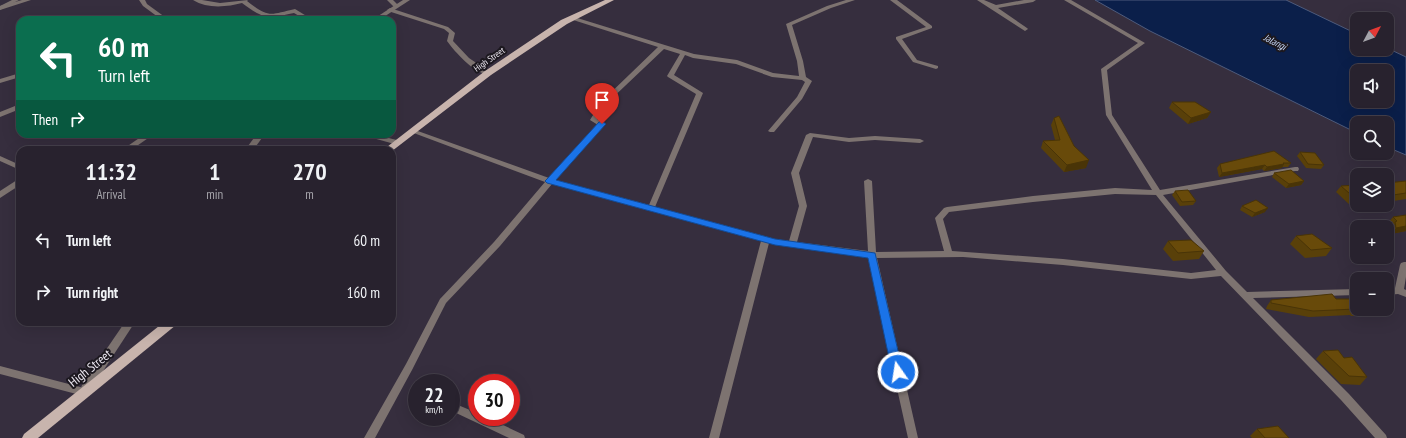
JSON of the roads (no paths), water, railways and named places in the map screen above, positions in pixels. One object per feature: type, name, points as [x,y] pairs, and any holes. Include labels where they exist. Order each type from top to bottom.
[{"type":"main road","name":"High Street","points":[[394,146],[488,73],[564,22],[611,0]]},
{"type":"main road","name":"High Street","points":[[29,438],[167,326]]},
{"type":"street","points":[[0,8],[16,0]]},
{"type":"street","points":[[0,8],[28,0]]},
{"type":"street","points":[[142,0],[145,5],[160,16]]},
{"type":"street","points":[[196,0],[221,6],[244,0],[264,16]]},
{"type":"street","points":[[390,0],[396,6]]},
{"type":"street","points":[[381,16],[407,0]]},
{"type":"street","points":[[803,78],[800,61],[789,24],[829,7],[852,0]]},
{"type":"street","points":[[893,0],[930,27],[898,38],[915,61],[936,67]]},
{"type":"street","points":[[980,0],[1025,28]]},
{"type":"street","points":[[993,7],[1033,0]]},
{"type":"street","points":[[1067,0],[1142,43],[1104,69],[1109,115],[1158,193],[1223,273],[1345,397],[1382,438]]},
{"type":"street","points":[[390,10],[446,28],[452,33],[450,41],[457,52],[471,64],[488,73]]},
{"type":"street","points":[[276,16],[295,11],[303,16]]},
{"type":"street","points":[[572,18],[684,53],[737,62],[772,75],[803,78],[810,82],[800,98],[772,131]]},
{"type":"street","points":[[369,438],[409,367],[443,301],[497,244],[550,181],[602,124],[593,120],[603,103],[662,47]]},
{"type":"street","points":[[653,205],[700,93],[670,76],[684,53]]},
{"type":"street","points":[[0,81],[16,76]]},
{"type":"street","points":[[0,115],[16,108]]},
{"type":"street","points":[[413,131],[550,181],[766,239],[792,244],[872,255],[948,254],[1063,262],[1191,276],[1223,273]]},
{"type":"street","points":[[792,244],[803,206],[795,173],[810,135],[849,140],[875,138],[920,141]]},
{"type":"street","points":[[132,146],[144,138]]},
{"type":"street","points":[[379,138],[398,143]]},
{"type":"street","points":[[0,158],[16,166]]},
{"type":"street","points":[[948,254],[939,218],[947,210],[1032,199],[1115,191],[1158,193],[1295,169]]},
{"type":"street","points":[[868,181],[872,255],[913,438]]},
{"type":"street","points":[[0,195],[16,185]]},
{"type":"street","points":[[714,438],[766,239]]},
{"type":"street","points":[[1402,293],[1404,265],[1406,265]]},
{"type":"street","points":[[1245,295],[1350,292]]},
{"type":"street","points":[[0,370],[84,392],[127,326]]},
{"type":"street","points":[[460,410],[520,438]]},
{"type":"water","name":"Jalangi","points":[[1095,0],[1286,0],[1350,31],[1350,56],[1394,56],[1394,51],[1406,57],[1406,155],[1394,150],[1394,116],[1350,116],[1350,130],[1150,31]]}]
